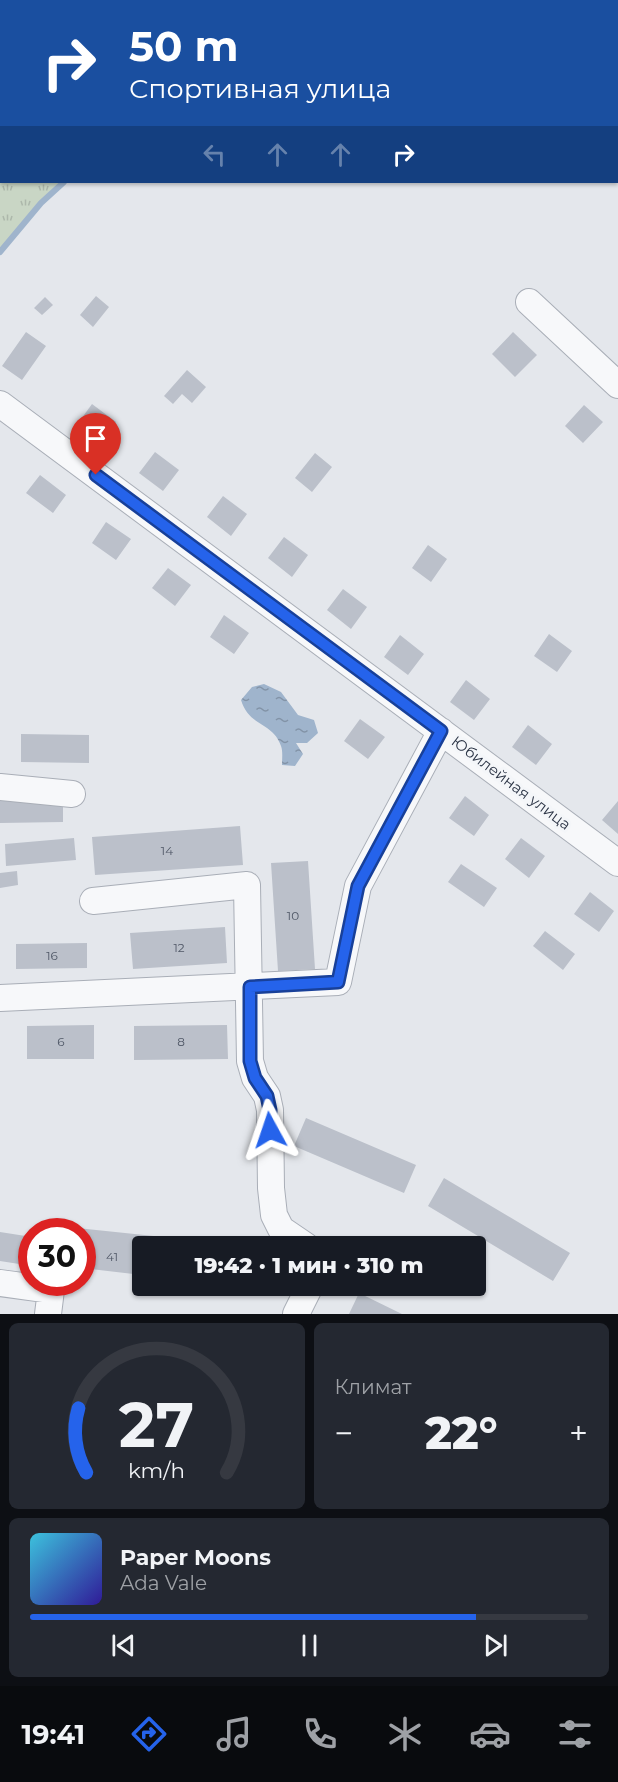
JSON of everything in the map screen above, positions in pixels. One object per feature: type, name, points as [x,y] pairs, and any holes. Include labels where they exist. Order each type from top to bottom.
[{"type":"street","points":[[529,302],[618,385]]},
{"type":"street","name":"Юбилейная улица","points":[[0,404],[618,863]]},
{"type":"street","points":[[0,998],[338,982],[358,886],[441,731]]},
{"type":"street","points":[[0,787],[72,794]]},
{"type":"street","points":[[93,902],[247,885],[250,1061],[255,1078],[267,1096],[270,1110],[271,1188],[274,1215],[281,1229],[291,1236]]},
{"type":"street","points":[[0,1283],[51,1290],[48,1314]]},
{"type":"street","points":[[296,1314],[305,1296]]},
{"type":"green space","points":[[0,183],[63,183],[41,203],[0,252]]},
{"type":"water","points":[[264,684],[281,692],[298,715],[314,720],[318,733],[307,743],[296,743],[303,754],[295,766],[282,765],[282,748],[277,738],[249,715],[241,700],[252,687]]},
{"type":"building","points":[[96,296],[109,307],[93,327],[80,315]]},
{"type":"building","points":[[45,297],[53,305],[42,315],[34,308]]},
{"type":"building","points":[[26,332],[46,346],[22,380],[2,366]]},
{"type":"building","points":[[513,332],[537,355],[515,377],[492,354]]},
{"type":"building","points":[[187,370],[206,387],[192,403],[182,394],[173,404],[164,396]]},
{"type":"building","points":[[92,404],[116,422],[101,444],[76,426]]},
{"type":"building","points":[[584,405],[603,422],[583,443],[565,426]]},
{"type":"building","points":[[155,452],[179,470],[163,491],[139,473]]},
{"type":"building","points":[[315,453],[332,467],[312,492],[295,478]]},
{"type":"building","points":[[40,475],[66,495],[53,513],[26,493]]},
{"type":"building","points":[[223,496],[247,514],[231,536],[207,517]]},
{"type":"building","points":[[106,522],[131,539],[116,560],[92,543]]},
{"type":"building","points":[[284,537],[308,555],[292,577],[268,558]]},
{"type":"building","points":[[428,545],[447,559],[431,582],[412,568]]},
{"type":"building","points":[[168,568],[191,585],[175,606],[152,588]]},
{"type":"building","points":[[343,589],[367,607],[351,629],[327,610]]},
{"type":"building","points":[[224,615],[249,633],[234,654],[210,637]]},
{"type":"building","points":[[549,634],[572,651],[557,672],[534,656]]},
{"type":"building","points":[[400,635],[424,654],[408,675],[384,657]]},
{"type":"building","points":[[466,680],[490,699],[474,720],[450,702]]},
{"type":"building","points":[[360,719],[385,737],[368,759],[344,741]]},
{"type":"building","points":[[528,725],[552,744],[536,765],[512,747]]},
{"type":"building","points":[[21,734],[89,735],[89,763],[21,762]]},
{"type":"building","points":[[465,796],[489,815],[474,836],[449,818]]},
{"type":"building","points":[[0,800],[63,800],[63,822],[0,823]]},
{"type":"building","points":[[618,801],[618,834],[602,820]]},
{"type":"building","points":[[240,826],[243,865],[95,875],[92,837]]},
{"type":"building","points":[[74,838],[76,860],[6,866],[5,844]]},
{"type":"building","points":[[521,838],[545,856],[529,878],[505,859]]},
{"type":"building","points":[[308,861],[315,969],[278,971],[271,863]]},
{"type":"building","points":[[461,864],[497,888],[484,907],[448,882]]},
{"type":"building","points":[[17,871],[18,885],[0,888],[0,873]]},
{"type":"building","points":[[590,892],[614,911],[599,932],[574,914]]},
{"type":"building","points":[[225,927],[227,963],[133,969],[130,933]]},
{"type":"building","points":[[545,931],[575,954],[563,970],[533,946]]},
{"type":"building","points":[[87,943],[87,968],[16,969],[16,944]]},
{"type":"building","points":[[94,1025],[94,1059],[27,1059],[27,1026]]},
{"type":"building","points":[[227,1025],[228,1059],[134,1060],[134,1026]]},
{"type":"building","points":[[306,1118],[416,1165],[404,1193],[294,1146]]},
{"type":"building","points":[[444,1178],[570,1253],[553,1281],[486,1241],[486,1236],[478,1236],[428,1206]]},
{"type":"building","points":[[96,1230],[154,1236],[132,1236],[132,1274],[96,1270]]},
{"type":"building","points":[[0,1232],[18,1235],[18,1264],[0,1261]]},
{"type":"building","points":[[358,1296],[365,1296],[402,1314],[349,1314]]},
{"type":"waterway","points":[[0,252],[41,203],[63,183]]},
{"type":"route","points":[[96,475],[441,731],[358,886],[338,982],[250,987],[250,1061],[255,1078],[267,1096],[270,1130]]}]
